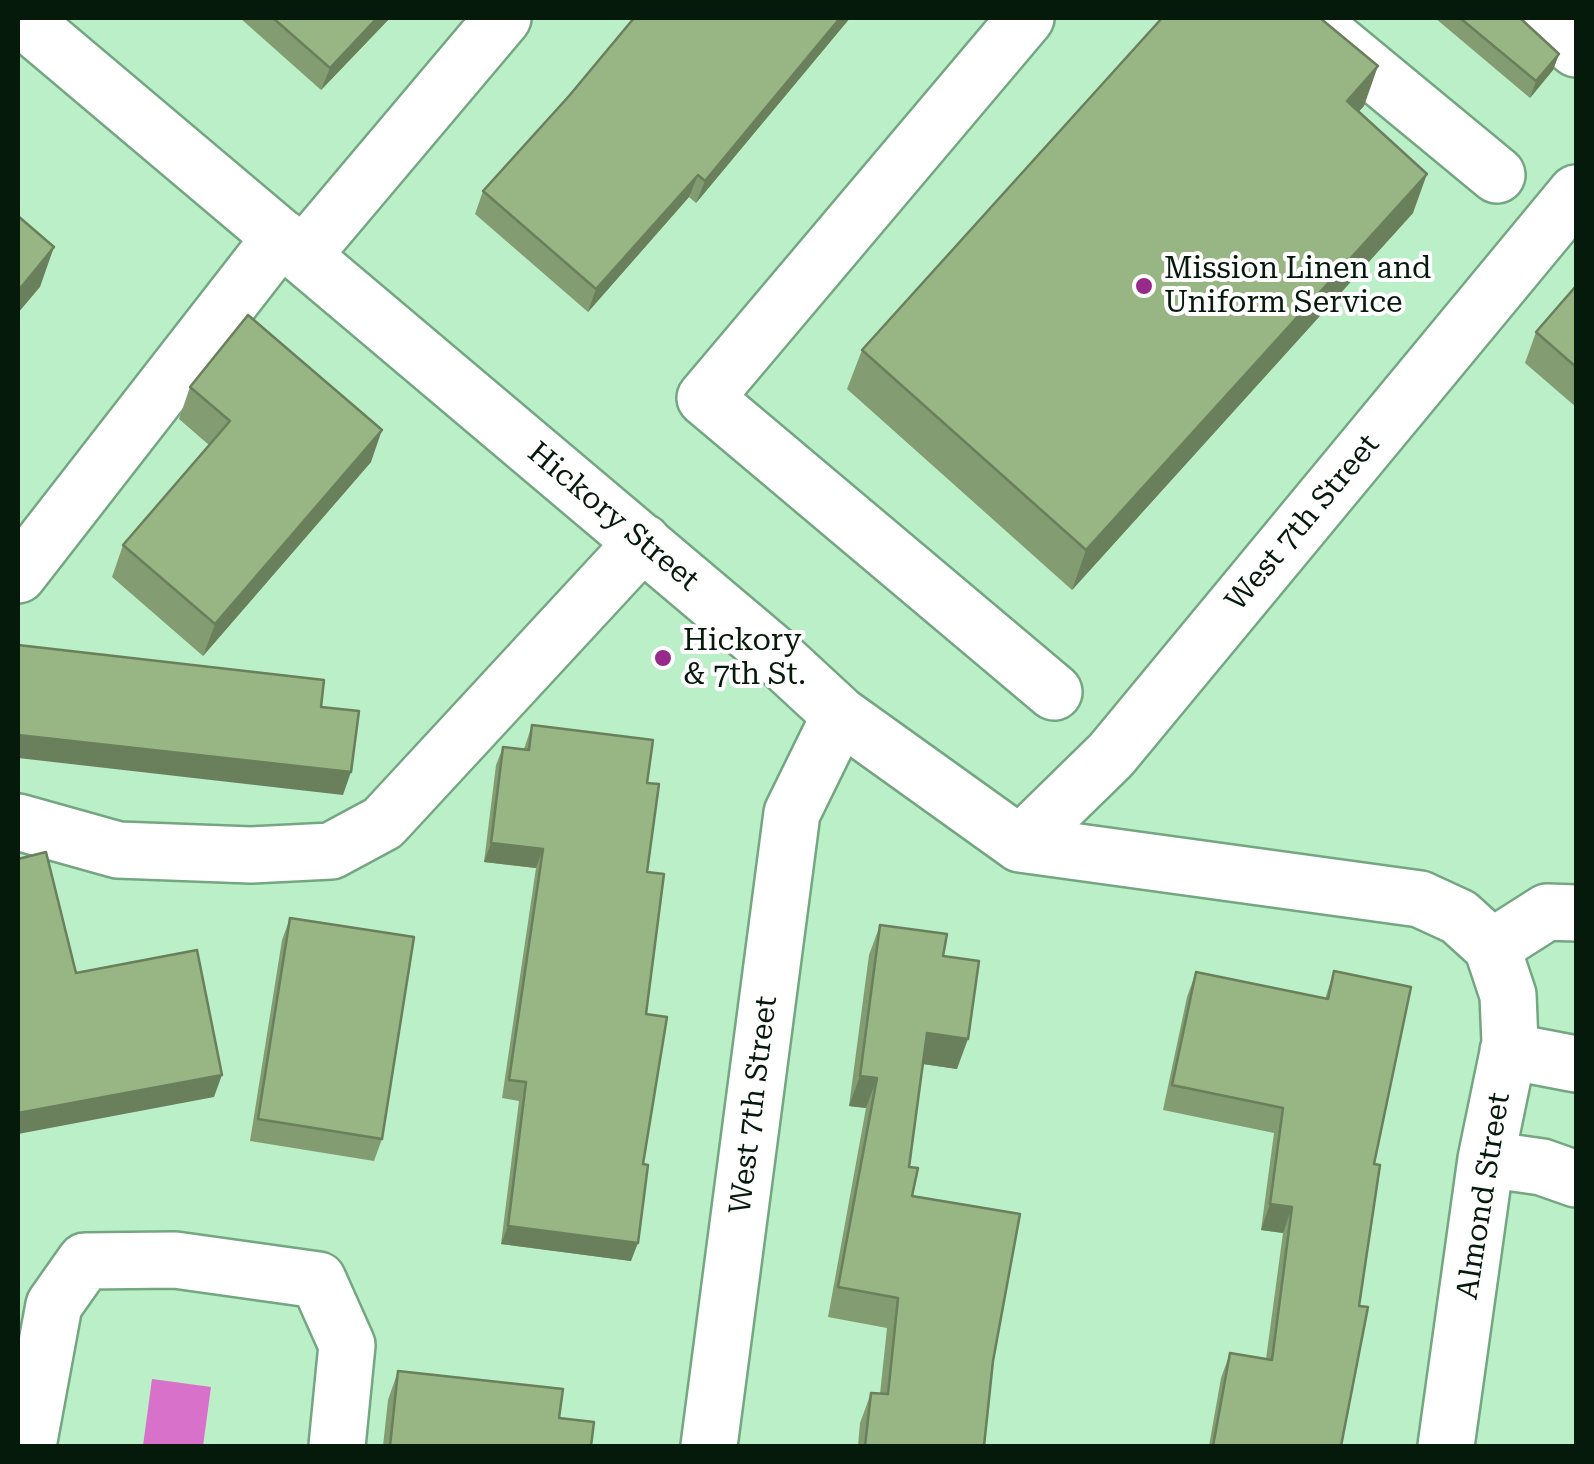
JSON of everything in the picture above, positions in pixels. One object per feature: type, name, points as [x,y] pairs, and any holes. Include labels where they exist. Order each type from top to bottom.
[{"type":"street","name":"Hickory Street","points":[[22,18],[643,542],[840,715],[1020,844],[1420,899],[1459,917],[1492,948]]},
{"type":"street","points":[[18,575],[292,246],[503,18]]},
{"type":"street","points":[[1026,18],[704,398],[1054,692]]},
{"type":"street","points":[[1307,18],[1497,175]]},
{"type":"street","name":"West 7th Street","points":[[1020,844],[1110,755],[1576,193]]},
{"type":"street","points":[[18,822],[118,850],[250,855],[332,851],[383,823],[643,542]]},
{"type":"street","name":"West 7th Street","points":[[709,1446],[792,813],[840,715]]},
{"type":"street","points":[[1492,948],[1547,912],[1576,913]]},
{"type":"street","name":"Almond Street","points":[[1446,1446],[1486,1159],[1508,1052],[1508,994],[1492,948]]},
{"type":"street","points":[[1508,1052],[1576,1064]]},
{"type":"street","points":[[1486,1159],[1542,1167],[1576,1180]]},
{"type":"street","points":[[28,1446],[54,1305],[84,1261],[121,1260],[175,1260],[318,1280],[347,1345],[338,1446]]},
{"type":"shaded area","points":[[152,1379],[211,1387],[203,1446],[143,1446]]},
{"type":"building","points":[[273,18],[377,18],[330,68]]},
{"type":"building","points":[[634,18],[840,18],[705,181],[698,175],[596,289],[483,191]]},
{"type":"building","name":"Mission Linen and Uniform Service","points":[[1162,18],[1320,18],[1378,66],[1347,101],[1427,174],[1086,550],[862,350]]},
{"type":"building","points":[[1460,18],[1520,18],[1559,54],[1536,81]]},
{"type":"building","points":[[18,216],[54,247],[18,291]]},
{"type":"building","points":[[1576,286],[1576,367],[1536,332]]},
{"type":"building","points":[[248,315],[382,430],[215,624],[123,545],[230,421],[190,387]]},
{"type":"building","points":[[18,645],[324,680],[321,707],[359,711],[351,772],[18,735]]},
{"type":"building","points":[[532,725],[653,740],[647,783],[659,784],[647,872],[664,874],[646,1014],[667,1017],[643,1164],[648,1165],[638,1243],[508,1226],[526,1082],[509,1080],[543,849],[491,843],[503,747],[529,750]]},
{"type":"building","points":[[46,852],[76,973],[197,950],[222,1075],[18,1113],[18,859]]},
{"type":"building","points":[[290,918],[414,937],[382,1139],[258,1119]]},
{"type":"building","points":[[880,925],[947,934],[943,956],[979,961],[968,1039],[927,1033],[909,1167],[918,1168],[912,1196],[1020,1214],[993,1361],[984,1446],[865,1446],[871,1393],[888,1394],[898,1298],[838,1287],[877,1078],[860,1076]]},
{"type":"building","points":[[1334,971],[1411,987],[1374,1164],[1380,1165],[1359,1306],[1368,1307],[1341,1446],[1213,1446],[1230,1353],[1272,1360],[1292,1207],[1270,1204],[1283,1108],[1172,1085],[1196,972],[1328,999]]},
{"type":"building","points":[[398,1371],[563,1389],[559,1418],[594,1422],[591,1446],[390,1446]]},
{"type":"place","name":"Mission Linen and Uniform Service","points":[[1144,286]]},
{"type":"place","name":"Hickory & 7th St.","points":[[663,658]]}]
